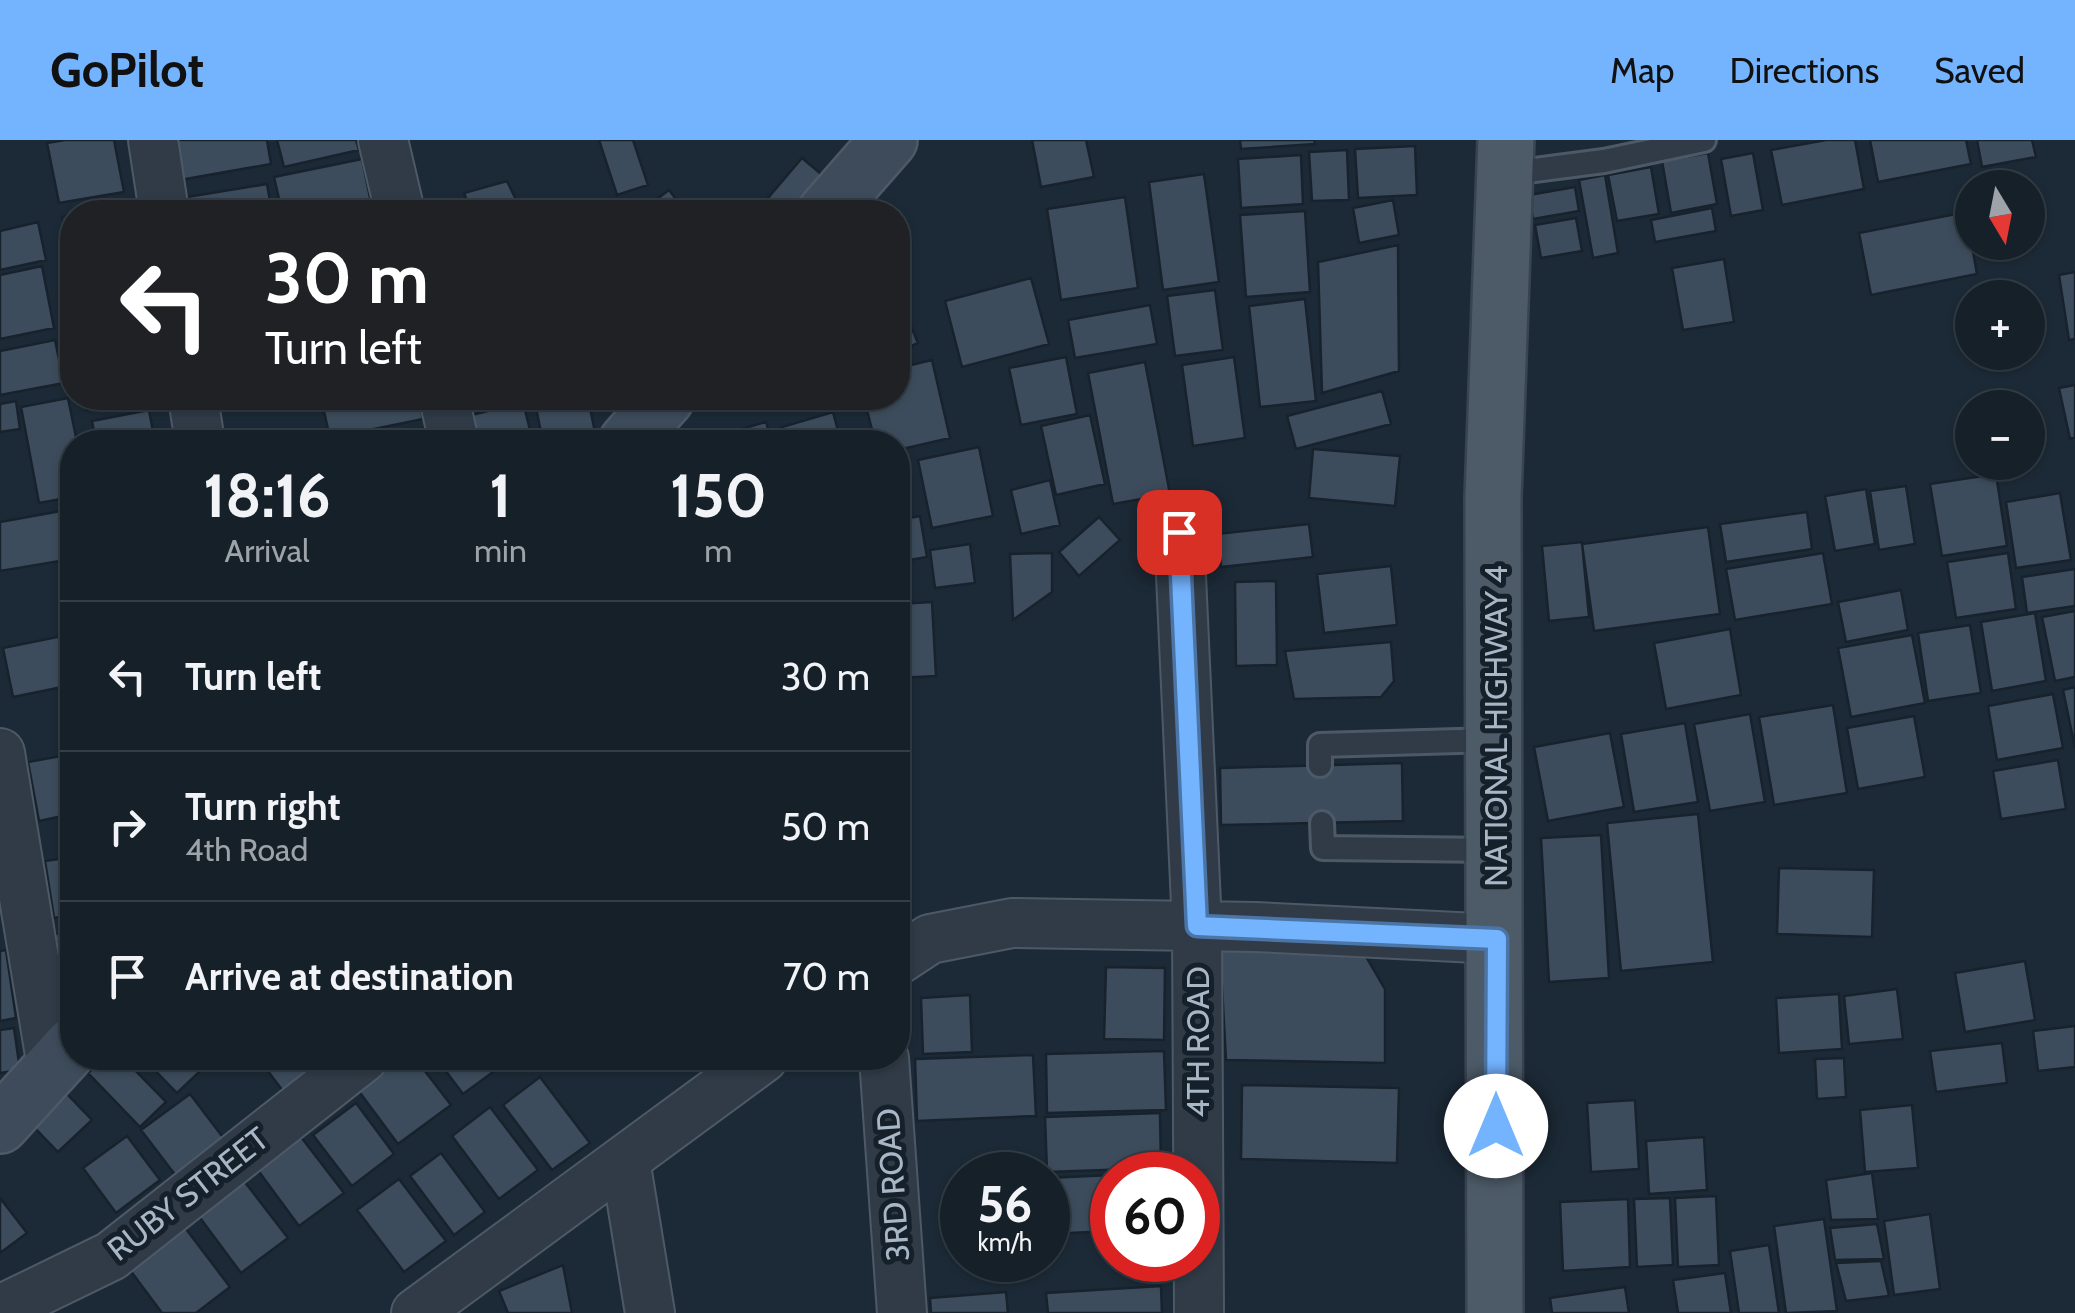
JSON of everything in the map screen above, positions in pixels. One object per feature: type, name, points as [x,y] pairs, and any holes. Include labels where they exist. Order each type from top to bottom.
[{"type":"main road","name":"NATIONAL HIGHWAY 4","points":[[1495,1313],[1494,498],[1505,157]]},
{"type":"street","points":[[153,140],[162,200]]},
{"type":"street","points":[[383,140],[397,200]]},
{"type":"street","points":[[836,200],[889,140]]},
{"type":"street","points":[[638,430],[655,410]]},
{"type":"street","name":"4TH ROAD","points":[[1179,532],[1197,926],[1199,1313]]},
{"type":"street","points":[[0,753],[60,1046]]},
{"type":"street","points":[[910,952],[930,938],[1012,923],[1197,926],[1497,939]]},
{"type":"street","points":[[0,1125],[60,1058]]},
{"type":"street","name":"RUBY STREET","points":[[0,1310],[110,1256],[348,1070]]},
{"type":"street","points":[[416,1313],[748,1070]]},
{"type":"street","name":"3RD ROAD","points":[[885,1070],[902,1313]]},
{"type":"street","points":[[624,1160],[650,1313]]},
{"type":"lane","points":[[1505,157],[1604,161],[1704,140]]},
{"type":"lane","points":[[1320,766],[1320,745],[1496,740]]},
{"type":"lane","points":[[1322,823],[1323,848],[1497,850]]},
{"type":"building","points":[[114,140],[124,192],[59,203],[47,143]]},
{"type":"building","points":[[173,140],[267,140],[271,164],[180,180]]},
{"type":"building","points":[[277,140],[356,140],[359,150],[284,167]]},
{"type":"building","points":[[599,140],[633,140],[648,185],[617,195]]},
{"type":"building","points":[[1032,140],[1086,140],[1094,177],[1041,187]]},
{"type":"building","points":[[1240,140],[1314,140],[1315,144],[1241,149]]},
{"type":"building","points":[[1826,140],[1855,140],[1864,189],[1782,205],[1771,150]]},
{"type":"building","points":[[1870,140],[1966,140],[1971,164],[1878,182]]},
{"type":"building","points":[[1977,140],[2032,140],[2036,157],[1982,167]]},
{"type":"building","points":[[1415,146],[1417,195],[1358,198],[1355,149]]},
{"type":"building","points":[[1347,150],[1349,200],[1312,201],[1309,152]]},
{"type":"building","points":[[1708,153],[1717,204],[1671,213],[1662,161]]},
{"type":"building","points":[[1753,153],[1763,210],[1731,216],[1721,159]]},
{"type":"building","points":[[1301,155],[1303,204],[1241,208],[1238,159]]},
{"type":"building","points":[[802,158],[827,179],[809,200],[766,200]]},
{"type":"building","points":[[362,159],[371,200],[279,200],[274,177]]},
{"type":"building","points":[[1651,167],[1659,214],[1617,221],[1608,175]]},
{"type":"building","points":[[1204,174],[1219,282],[1163,290],[1149,182]]},
{"type":"building","points":[[1605,175],[1618,253],[1593,258],[1579,180]]},
{"type":"building","points":[[507,181],[516,200],[467,200],[464,193]]},
{"type":"building","points":[[267,184],[270,200],[175,200]]},
{"type":"building","points":[[1575,187],[1579,211],[1533,219],[1529,195]]},
{"type":"building","points":[[669,190],[677,200],[656,200]]},
{"type":"building","points":[[1125,197],[1138,288],[1061,300],[1047,209]]},
{"type":"building","points":[[1393,200],[1399,235],[1359,243],[1353,208]]},
{"type":"building","points":[[1712,208],[1716,231],[1655,242],[1651,220]]},
{"type":"building","points":[[1305,211],[1310,292],[1246,297],[1240,215]]},
{"type":"building","points":[[1955,214],[1955,260],[1975,260],[1977,274],[1871,295],[1859,233]]},
{"type":"building","points":[[1576,218],[1582,251],[1541,258],[1535,225]]},
{"type":"building","points":[[38,222],[46,260],[0,270],[0,231]]},
{"type":"building","points":[[1398,245],[1399,371],[1322,393],[1318,262]]},
{"type":"building","points":[[1724,259],[1734,322],[1683,330],[1672,268]]},
{"type":"building","points":[[42,266],[54,328],[0,339],[0,275]]},
{"type":"building","points":[[2075,272],[2075,339],[2069,340],[2059,275]]},
{"type":"building","points":[[1031,278],[1049,344],[962,367],[945,301]]},
{"type":"building","points":[[1215,290],[1223,350],[1175,356],[1167,296]]},
{"type":"building","points":[[1305,299],[1316,401],[1260,407],[1249,306]]},
{"type":"building","points":[[1150,305],[1157,344],[1075,358],[1068,320]]},
{"type":"building","points":[[910,324],[918,343],[910,347]]},
{"type":"building","points":[[55,340],[60,384],[0,395],[0,351]]},
{"type":"building","points":[[1066,357],[1077,414],[1021,425],[1009,368]]},
{"type":"building","points":[[1234,357],[1245,438],[1193,446],[1182,365]]},
{"type":"building","points":[[932,360],[950,438],[910,447],[910,430],[872,430],[867,410],[910,410],[910,365]]},
{"type":"building","points":[[1145,362],[1170,494],[1113,504],[1088,373]]},
{"type":"building","points":[[2075,385],[2075,437],[2070,439],[2059,388]]},
{"type":"building","points":[[1382,391],[1391,424],[1296,449],[1287,416]]},
{"type":"building","points":[[60,400],[60,410],[70,410],[75,430],[60,430],[60,499],[39,503],[21,407]]},
{"type":"building","points":[[16,401],[20,429],[0,432],[0,404]]},
{"type":"building","points":[[149,410],[153,430],[94,430],[92,421]]},
{"type":"building","points":[[324,410],[421,410],[423,419],[369,430],[328,430]]},
{"type":"building","points":[[492,410],[525,410],[530,430],[476,430],[472,415]]},
{"type":"building","points":[[536,410],[590,410],[595,430],[541,430]]},
{"type":"building","points":[[833,412],[838,430],[783,430],[782,427]]},
{"type":"building","points":[[1090,415],[1105,484],[1056,495],[1041,426]]},
{"type":"building","points":[[766,422],[768,430],[738,430]]},
{"type":"building","points":[[979,447],[993,516],[932,528],[918,460]]},
{"type":"building","points":[[1313,449],[1400,456],[1395,506],[1309,498]]},
{"type":"building","points":[[1050,480],[1060,525],[1021,534],[1011,490]]},
{"type":"building","points":[[1997,480],[2007,546],[1942,556],[1930,484]]},
{"type":"building","points":[[1906,486],[1915,544],[1879,550],[1870,491]]},
{"type":"building","points":[[1866,489],[1875,544],[1835,551],[1825,496]]},
{"type":"building","points":[[2060,493],[2071,560],[2016,568],[2006,502]]},
{"type":"building","points":[[60,511],[60,561],[0,571],[0,522]]},
{"type":"building","points":[[1807,512],[1812,549],[1726,562],[1720,524]]},
{"type":"building","points":[[920,516],[927,557],[910,560],[910,518]]},
{"type":"building","points":[[1099,517],[1120,540],[1079,576],[1059,552]]},
{"type":"building","points":[[1309,524],[1313,557],[1221,567],[1217,534]]},
{"type":"building","points":[[1708,527],[1720,614],[1594,631],[1582,544]]},
{"type":"building","points":[[1582,542],[1589,617],[1549,621],[1542,546]]},
{"type":"building","points":[[970,544],[975,583],[935,588],[930,550]]},
{"type":"building","points":[[1052,553],[1052,592],[1013,620],[1010,554]]},
{"type":"building","points":[[1823,553],[1832,604],[1735,620],[1726,569]]},
{"type":"building","points":[[2008,553],[2016,609],[1956,618],[1947,562]]},
{"type":"building","points":[[1391,566],[1397,625],[1324,633],[1317,574]]},
{"type":"building","points":[[2075,569],[2075,606],[2027,613],[2022,577]]},
{"type":"building","points":[[1276,581],[1277,665],[1236,666],[1235,582]]},
{"type":"building","points":[[1901,590],[1908,630],[1846,642],[1838,602]]},
{"type":"building","points":[[932,602],[936,676],[910,677],[910,603]]},
{"type":"building","points":[[2075,611],[2075,677],[2055,681],[2042,617]]},
{"type":"building","points":[[2035,613],[2046,681],[1992,691],[1981,622]]},
{"type":"building","points":[[1970,625],[1981,693],[1928,701],[1918,633]]},
{"type":"building","points":[[1730,629],[1741,695],[1666,709],[1654,643]]},
{"type":"building","points":[[1912,635],[1925,703],[1851,717],[1838,648]]},
{"type":"building","points":[[60,636],[60,687],[13,697],[3,648]]},
{"type":"building","points":[[1391,642],[1394,681],[1381,697],[1294,699],[1285,651]]},
{"type":"building","points":[[2075,687],[2075,748],[2063,690]]},
{"type":"building","points":[[2053,694],[2063,748],[1997,760],[1988,706]]},
{"type":"building","points":[[1833,705],[1847,793],[1774,805],[1759,717]]},
{"type":"building","points":[[1750,714],[1765,802],[1710,811],[1694,724]]},
{"type":"building","points":[[1914,716],[1925,777],[1858,789],[1847,728]]},
{"type":"building","points":[[1685,723],[1698,802],[1634,812],[1621,734]]},
{"type":"building","points":[[1610,733],[1624,807],[1548,821],[1534,747]]},
{"type":"building","points":[[60,756],[60,817],[39,821],[28,762]]},
{"type":"building","points":[[2058,760],[2066,809],[2001,819],[1993,771]]},
{"type":"building","points":[[1402,763],[1403,821],[1221,825],[1220,768]]},
{"type":"building","points":[[1698,814],[1713,962],[1621,971],[1607,823]]},
{"type":"building","points":[[1601,835],[1609,978],[1549,982],[1541,838]]},
{"type":"building","points":[[60,859],[60,917],[54,918],[45,861]]},
{"type":"building","points":[[1779,868],[1874,870],[1872,937],[1777,934]]},
{"type":"building","points":[[60,933],[60,968],[55,934]]},
{"type":"building","points":[[6,950],[16,1018],[0,1021],[0,951]]},
{"type":"building","points":[[1220,950],[1364,953],[1385,989],[1385,1063],[1226,1060]]},
{"type":"building","points":[[2025,961],[2035,1020],[1965,1032],[1955,973]]},
{"type":"building","points":[[1106,967],[1165,968],[1164,1040],[1104,1039]]},
{"type":"building","points":[[1897,989],[1903,1039],[1849,1044],[1844,996]]},
{"type":"building","points":[[1839,994],[1842,1049],[1779,1053],[1776,998]]},
{"type":"building","points":[[970,995],[972,1052],[923,1054],[921,998]]},
{"type":"building","points":[[2075,1026],[2075,1067],[2038,1071],[2033,1031]]},
{"type":"building","points":[[14,1028],[20,1070],[0,1073],[0,1030]]},
{"type":"building","points":[[2002,1043],[2007,1083],[1936,1092],[1930,1051]]},
{"type":"building","points":[[1164,1051],[1166,1110],[1047,1113],[1046,1054]]},
{"type":"building","points":[[1033,1055],[1036,1116],[917,1121],[915,1059]]},
{"type":"building","points":[[1844,1058],[1846,1097],[1817,1099],[1815,1059]]},
{"type":"building","points":[[135,1070],[166,1102],[140,1127],[88,1073]]},
{"type":"building","points":[[155,1070],[201,1070],[177,1093]]},
{"type":"building","points":[[267,1070],[325,1070],[289,1099]]},
{"type":"building","points":[[368,1070],[424,1070],[451,1105],[398,1144],[352,1082]]},
{"type":"building","points":[[445,1070],[496,1070],[463,1094]]},
{"type":"building","points":[[540,1077],[590,1143],[552,1170],[503,1105]]},
{"type":"building","points":[[1242,1085],[1399,1088],[1397,1163],[1241,1159]]},
{"type":"building","points":[[65,1092],[92,1120],[58,1152],[31,1124]]},
{"type":"building","points":[[190,1094],[225,1140],[176,1176],[141,1130]]},
{"type":"building","points":[[1635,1100],[1639,1169],[1591,1172],[1587,1103]]},
{"type":"building","points":[[356,1103],[394,1154],[352,1186],[313,1135]]},
{"type":"building","points":[[1912,1105],[1918,1168],[1865,1172],[1860,1110]]},
{"type":"building","points":[[490,1107],[538,1170],[499,1199],[452,1136]]},
{"type":"building","points":[[1160,1113],[1161,1152],[1090,1152],[1090,1170],[1070,1171],[1070,1152],[1046,1152],[1045,1117]]},
{"type":"building","points":[[127,1136],[160,1180],[116,1213],[83,1168]]},
{"type":"building","points":[[301,1137],[344,1193],[299,1226],[257,1169]]},
{"type":"building","points":[[1704,1137],[1707,1190],[1649,1194],[1646,1141]]},
{"type":"building","points":[[441,1153],[485,1212],[454,1235],[410,1176]]},
{"type":"building","points":[[1872,1173],[1878,1219],[1831,1220],[1826,1180]]},
{"type":"building","points":[[1090,1176],[1090,1232],[1070,1233],[1070,1177]]},
{"type":"building","points":[[241,1177],[288,1238],[241,1273],[195,1211]]},
{"type":"building","points":[[399,1179],[446,1241],[404,1272],[357,1210]]},
{"type":"building","points":[[1716,1196],[1719,1265],[1678,1267],[1675,1198]]},
{"type":"building","points":[[0,1198],[27,1233],[0,1253]]},
{"type":"building","points":[[1670,1198],[1673,1265],[1637,1267],[1634,1199]]},
{"type":"building","points":[[1628,1199],[1630,1267],[1563,1271],[1560,1202]]},
{"type":"building","points":[[1930,1214],[1940,1289],[1894,1295],[1884,1221]]},
{"type":"building","points":[[1824,1219],[1837,1311],[1786,1313],[1774,1226]]},
{"type":"building","points":[[1877,1224],[1884,1259],[1835,1260],[1830,1228]]},
{"type":"building","points":[[183,1225],[230,1287],[196,1313],[162,1313],[127,1266]]},
{"type":"building","points":[[1769,1245],[1779,1313],[1739,1313],[1730,1251]]},
{"type":"building","points":[[1881,1261],[1889,1296],[1846,1301],[1836,1263]]},
{"type":"building","points":[[563,1265],[572,1313],[508,1313],[499,1291]]},
{"type":"building","points":[[1725,1273],[1731,1313],[1678,1313],[1673,1280]]},
{"type":"building","points":[[1161,1286],[1162,1313],[1048,1313],[1046,1293]]},
{"type":"building","points":[[1625,1287],[1629,1313],[1552,1313],[1550,1298]]},
{"type":"building","points":[[1006,1292],[1008,1313],[931,1313],[930,1298]]},
{"type":"route","points":[[1179,532],[1197,926],[1497,939],[1496,1126]]}]
